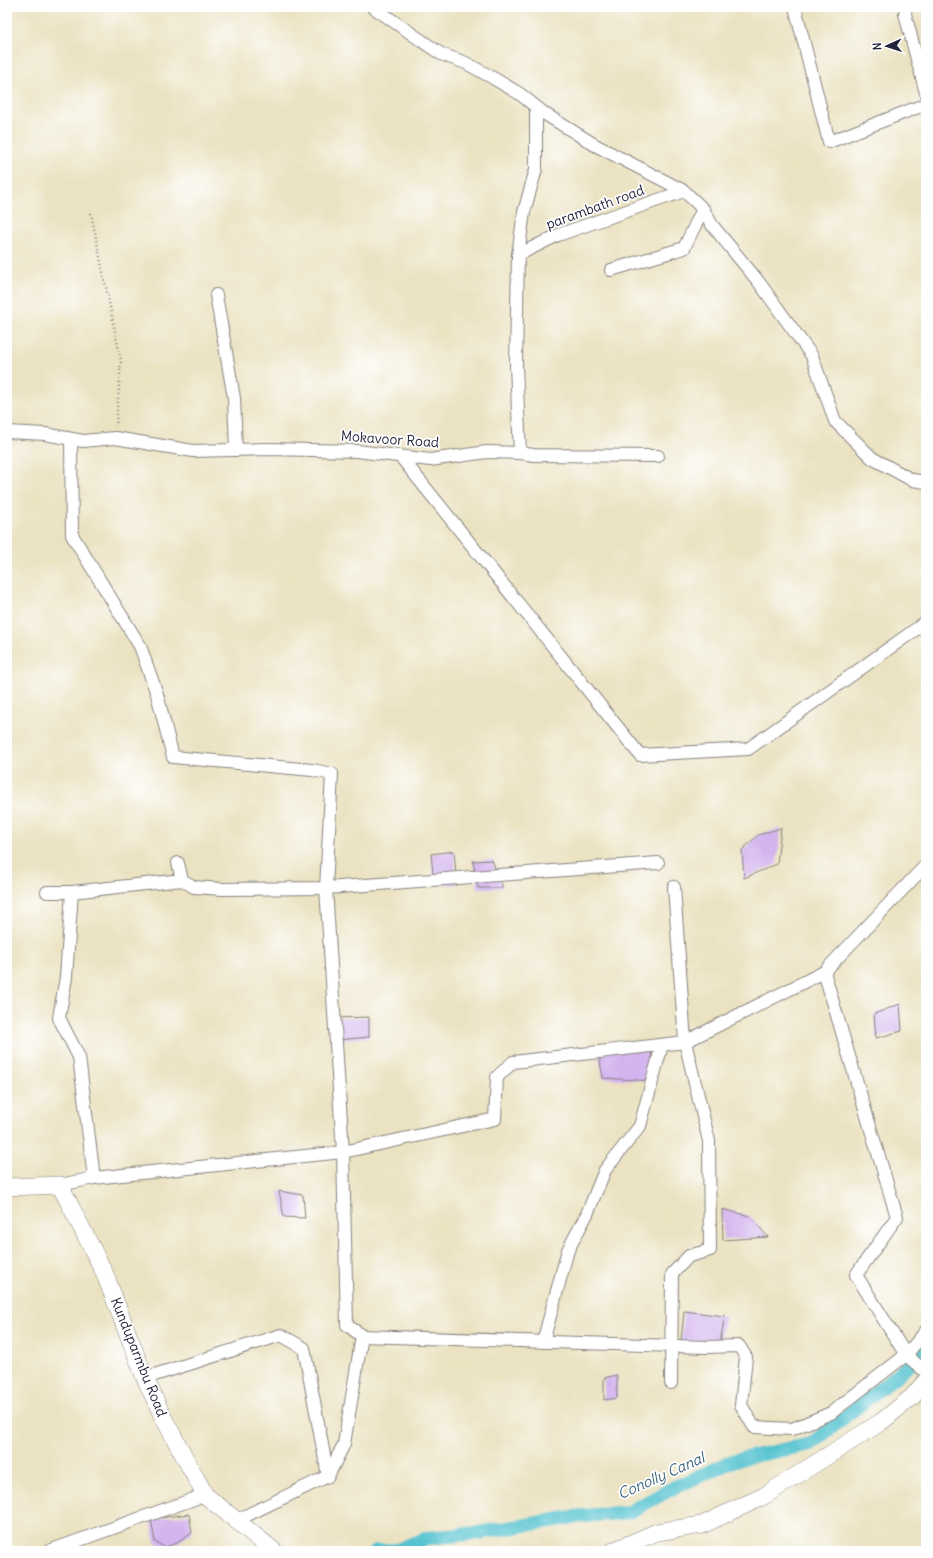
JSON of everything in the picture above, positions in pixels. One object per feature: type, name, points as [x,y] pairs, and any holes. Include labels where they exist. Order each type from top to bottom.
[{"type":"main road","points":[[7,1188],[60,1185]]},
{"type":"main road","name":"Kunduparmbu Road","points":[[60,1185],[104,1272],[145,1378],[162,1417],[205,1495],[274,1551]]},
{"type":"main road","points":[[613,1551],[657,1532],[702,1525],[764,1496],[881,1422],[912,1396],[926,1381]]},
{"type":"street","points":[[373,7],[441,54],[466,63],[493,78],[520,94],[536,107],[596,145],[684,191],[702,209],[712,225],[758,282],[812,356],[835,421],[872,458],[912,480],[926,482]]},
{"type":"street","points":[[795,7],[829,142],[926,104]]},
{"type":"street","points":[[906,7],[905,14],[926,93]]},
{"type":"street","points":[[520,453],[516,366],[518,255],[524,212],[536,169],[536,107]]},
{"type":"street","name":"parambath road","points":[[518,255],[558,235],[684,191]]},
{"type":"street","points":[[611,270],[684,248],[702,209]]},
{"type":"street","points":[[216,295],[234,398],[236,450]]},
{"type":"street","name":"Mokavoor Road","points":[[7,432],[45,434],[83,441],[115,438],[193,451],[357,451],[430,460],[487,452],[534,455],[658,456]]},
{"type":"street","points":[[71,439],[72,535],[140,646],[157,694],[173,757],[312,770],[332,774],[326,888],[342,1152],[347,1325],[362,1336],[708,1348],[739,1346],[746,1357],[741,1405],[754,1427],[792,1429],[831,1413],[906,1355],[926,1331]]},
{"type":"street","points":[[400,456],[640,755],[748,749],[926,622]]},
{"type":"street","points":[[178,863],[182,880]]},
{"type":"street","points":[[47,892],[72,892],[182,880],[194,887],[222,889],[326,888],[658,864]]},
{"type":"street","points":[[60,1185],[94,1178],[342,1152],[495,1120],[497,1077],[513,1062],[685,1042],[824,972],[926,865]]},
{"type":"street","points":[[671,1382],[672,1274],[688,1256],[710,1250],[709,1140],[685,1042],[674,887]]},
{"type":"street","points":[[72,892],[66,977],[59,1018],[79,1057],[94,1178]]},
{"type":"street","points":[[824,972],[897,1217],[856,1275],[906,1355],[926,1372]]},
{"type":"street","points":[[543,1342],[561,1282],[568,1250],[587,1214],[605,1170],[640,1126],[662,1045]]},
{"type":"street","points":[[145,1378],[281,1335],[304,1348],[328,1476]]},
{"type":"street","points":[[237,1520],[328,1476],[344,1444],[362,1336]]},
{"type":"street","points":[[49,1551],[205,1495]]},
{"type":"path","points":[[91,213],[121,361],[115,438]]},
{"type":"building","points":[[781,828],[777,864],[744,878],[742,850],[758,835]]},
{"type":"building","points":[[454,851],[457,885],[434,883],[431,854]]},
{"type":"building","points":[[492,860],[503,888],[478,888],[473,861]]},
{"type":"building","points":[[900,1004],[902,1031],[876,1038],[874,1014]]},
{"type":"building","points":[[369,1017],[369,1037],[338,1040],[335,1018]]},
{"type":"building","points":[[651,1047],[653,1081],[603,1078],[598,1050]]},
{"type":"building","points":[[279,1191],[303,1195],[305,1218],[284,1217]]},
{"type":"building","points":[[722,1209],[750,1216],[768,1237],[723,1240]]},
{"type":"building","points":[[684,1311],[725,1316],[720,1341],[681,1342]]},
{"type":"building","points":[[617,1375],[617,1398],[604,1400],[604,1378]]},
{"type":"building","points":[[189,1514],[192,1533],[177,1543],[165,1547],[155,1542],[151,1519]]},
{"type":"waterway","name":"Conolly Canal","points":[[376,1551],[397,1550],[427,1538],[478,1533],[573,1517],[629,1512],[675,1487],[735,1460],[811,1444],[923,1354],[926,1349]]}]
